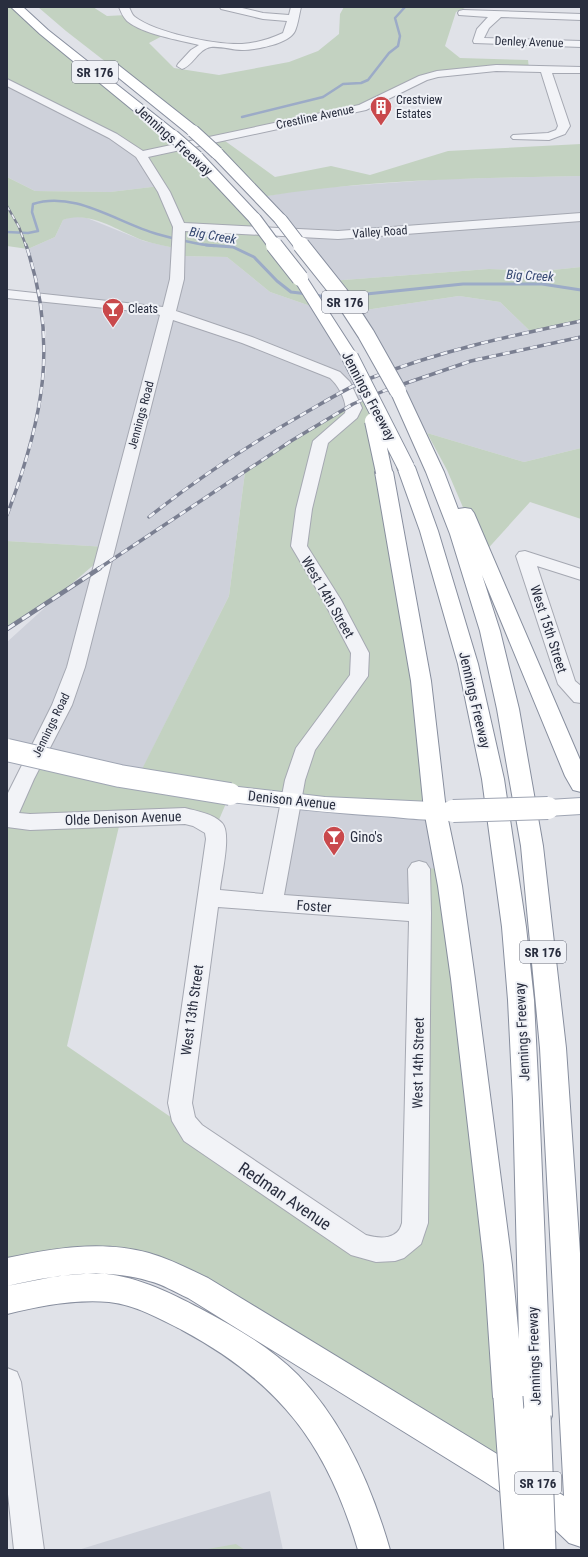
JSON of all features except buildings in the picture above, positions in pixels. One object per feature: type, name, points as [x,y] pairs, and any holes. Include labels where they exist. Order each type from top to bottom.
[{"type":"main road","name":"Jennings Freeway","points":[[17,7],[44,32],[197,157],[254,219],[294,268],[322,310],[350,357],[377,434],[429,531],[468,664],[493,779],[514,927],[521,1000],[526,1101],[541,1550]]},
{"type":"main road","name":"Jennings Freeway","points":[[106,62],[193,131],[253,189],[281,220],[340,294],[366,334],[441,471],[459,534],[490,631],[508,709],[532,846],[553,1048],[576,1446],[581,1503]]},
{"type":"main road","points":[[395,469],[421,681],[444,811],[450,886],[463,978],[498,1265],[519,1550]]},
{"type":"main road","points":[[441,471],[576,776],[581,784]]},
{"type":"main road","name":"Denison Avenue","points":[[7,750],[120,776],[230,794],[291,801],[406,810],[444,811],[581,806]]},
{"type":"main road","points":[[7,1272],[36,1264],[77,1259],[111,1259],[142,1265],[167,1274],[198,1288],[496,1472],[558,1511],[581,1531]]},
{"type":"main road","points":[[7,1300],[76,1286],[110,1288],[134,1293],[159,1302],[221,1335],[262,1363],[297,1397],[337,1454],[366,1519],[374,1550]]},
{"type":"street","points":[[124,7],[127,15],[132,20],[158,32],[208,44],[242,47],[269,43],[287,36],[290,31],[296,7]]},
{"type":"street","points":[[225,7],[263,16],[293,18]]},
{"type":"street","points":[[463,13],[498,14],[550,11],[581,17]]},
{"type":"street","name":"Denley Avenue","points":[[498,14],[493,17],[480,33],[478,40],[581,44]]},
{"type":"street","points":[[182,66],[195,52],[208,44]]},
{"type":"street","points":[[517,137],[549,136],[561,132],[564,126],[544,69]]},
{"type":"street","name":"Crestline Avenue","points":[[141,155],[362,108],[423,78],[437,74],[467,70],[581,70]]},
{"type":"street","name":"Jennings Road","points":[[7,82],[113,136],[141,155],[164,192],[179,230],[177,279],[76,667],[62,705],[24,778],[7,818]]},
{"type":"street","name":"Valley Road","points":[[179,230],[338,235],[581,217]]},
{"type":"street","name":"West 14th Street","points":[[7,294],[150,308],[247,340],[320,368],[335,375],[343,382],[354,408],[352,415],[321,441],[304,509],[299,546],[332,600],[360,653],[358,676],[306,748],[295,780],[272,903]]},
{"type":"street","name":"West 15th Street","points":[[581,575],[524,556],[567,684],[581,698]]},
{"type":"street","name":"Olde Denison Avenue","points":[[7,818],[30,822],[185,816],[196,818],[206,822],[215,829],[216,839],[208,898]]},
{"type":"street","name":"West 14th Street","points":[[395,1249],[412,1235],[415,1223],[420,913],[419,869]]},
{"type":"street","name":"Foster","points":[[208,898],[420,913]]},
{"type":"street","name":"West 13th Street","points":[[184,1121],[180,1103],[208,898]]},
{"type":"street","name":"Redman Avenue","points":[[184,1121],[193,1133],[360,1246],[376,1250],[395,1249]]},
{"type":"street","points":[[7,1382],[29,1550]]},
{"type":"shaded area","points":[[7,82],[135,151],[160,186],[110,192],[35,191],[7,177]]},
{"type":"shaded area","points":[[581,176],[581,267],[543,271],[489,269],[330,281],[261,197],[306,189],[444,179]]},
{"type":"shaded area","points":[[73,216],[87,218],[144,241],[179,249],[179,256],[227,257],[270,292],[322,310],[364,397],[291,441],[245,472],[229,596],[137,780],[7,749],[7,642],[61,593],[101,568],[106,547],[7,541],[7,515],[21,479],[41,406],[46,370],[46,333],[41,297],[28,249],[55,237],[63,220]]},
{"type":"shaded area","points":[[459,296],[500,302],[531,332],[581,321],[581,448],[524,462],[427,433],[352,312]]},
{"type":"shaded area","points":[[291,801],[435,810],[446,868],[420,913],[272,903]]},
{"type":"shaded area","points":[[270,1491],[283,1550],[78,1550]]},
{"type":"green space","points":[[7,7],[17,7],[197,157],[322,310],[270,292],[227,257],[179,256],[179,249],[142,240],[93,220],[73,218],[63,220],[55,237],[28,249],[7,246],[7,177],[35,191],[110,192],[160,186],[141,155],[7,82]]},
{"type":"green space","points":[[38,7],[93,7],[107,16],[127,15],[166,34],[149,43],[174,68],[219,75],[289,62],[318,51],[339,34],[340,14],[344,7],[467,7],[456,12],[445,46],[460,58],[528,60],[529,69],[437,74],[362,108],[221,138],[275,177],[331,166],[370,175],[448,151],[581,144],[581,176],[421,180],[341,186],[261,197],[165,108],[66,31]]},
{"type":"green space","points":[[581,267],[581,321],[531,332],[500,302],[459,296],[352,312],[330,281],[489,269],[543,271]]},
{"type":"green space","points":[[364,397],[377,434],[435,810],[230,794],[215,829],[205,822],[121,818],[67,1046],[359,1246],[412,1235],[419,869],[446,868],[513,1482],[167,1274],[7,1272],[7,818],[35,757],[137,779],[229,596],[245,472],[291,441]]},
{"type":"green space","points":[[427,433],[524,462],[581,448],[581,519],[530,502],[483,554],[447,470]]},
{"type":"green space","points":[[7,541],[107,547],[104,556],[61,593],[7,629]]},
{"type":"green space","points":[[236,1544],[245,1550],[202,1550]]},
{"type":"waterway","points":[[242,117],[323,97],[343,84],[361,83],[368,80],[389,53],[398,46],[400,36],[395,18],[405,7]]},
{"type":"waterway","name":"Big Creek","points":[[7,232],[28,233],[38,231],[32,212],[33,204],[48,201],[64,201],[80,204],[157,234],[208,245]]},
{"type":"waterway","name":"Big Creek","points":[[208,245],[233,247],[254,257],[277,281],[291,292],[308,294]]},
{"type":"waterway","name":"Big Creek","points":[[208,245],[214,246]]},
{"type":"waterway","name":"Big Creek","points":[[347,296],[463,284],[542,284],[581,290]]},
{"type":"waterway","name":"Big Creek","points":[[315,295],[331,298],[338,297]]},
{"type":"railway","points":[[7,206],[19,227],[26,246]]},
{"type":"railway","points":[[7,515],[30,447],[38,414],[42,381],[44,348],[42,315],[36,281],[26,245]]},
{"type":"railway","points":[[149,517],[205,475],[244,449],[329,399],[362,382],[397,368],[449,352],[581,321]]},
{"type":"railway","points":[[98,569],[291,441],[353,404],[386,390],[471,361],[581,337]]},
{"type":"railway","points":[[7,629],[100,568]]},
{"type":"place","name":"Crestview Estates","points":[[381,126]]},
{"type":"place","name":"Cleats","points":[[113,328]]},
{"type":"place","name":"Gino's","points":[[334,856]]}]
